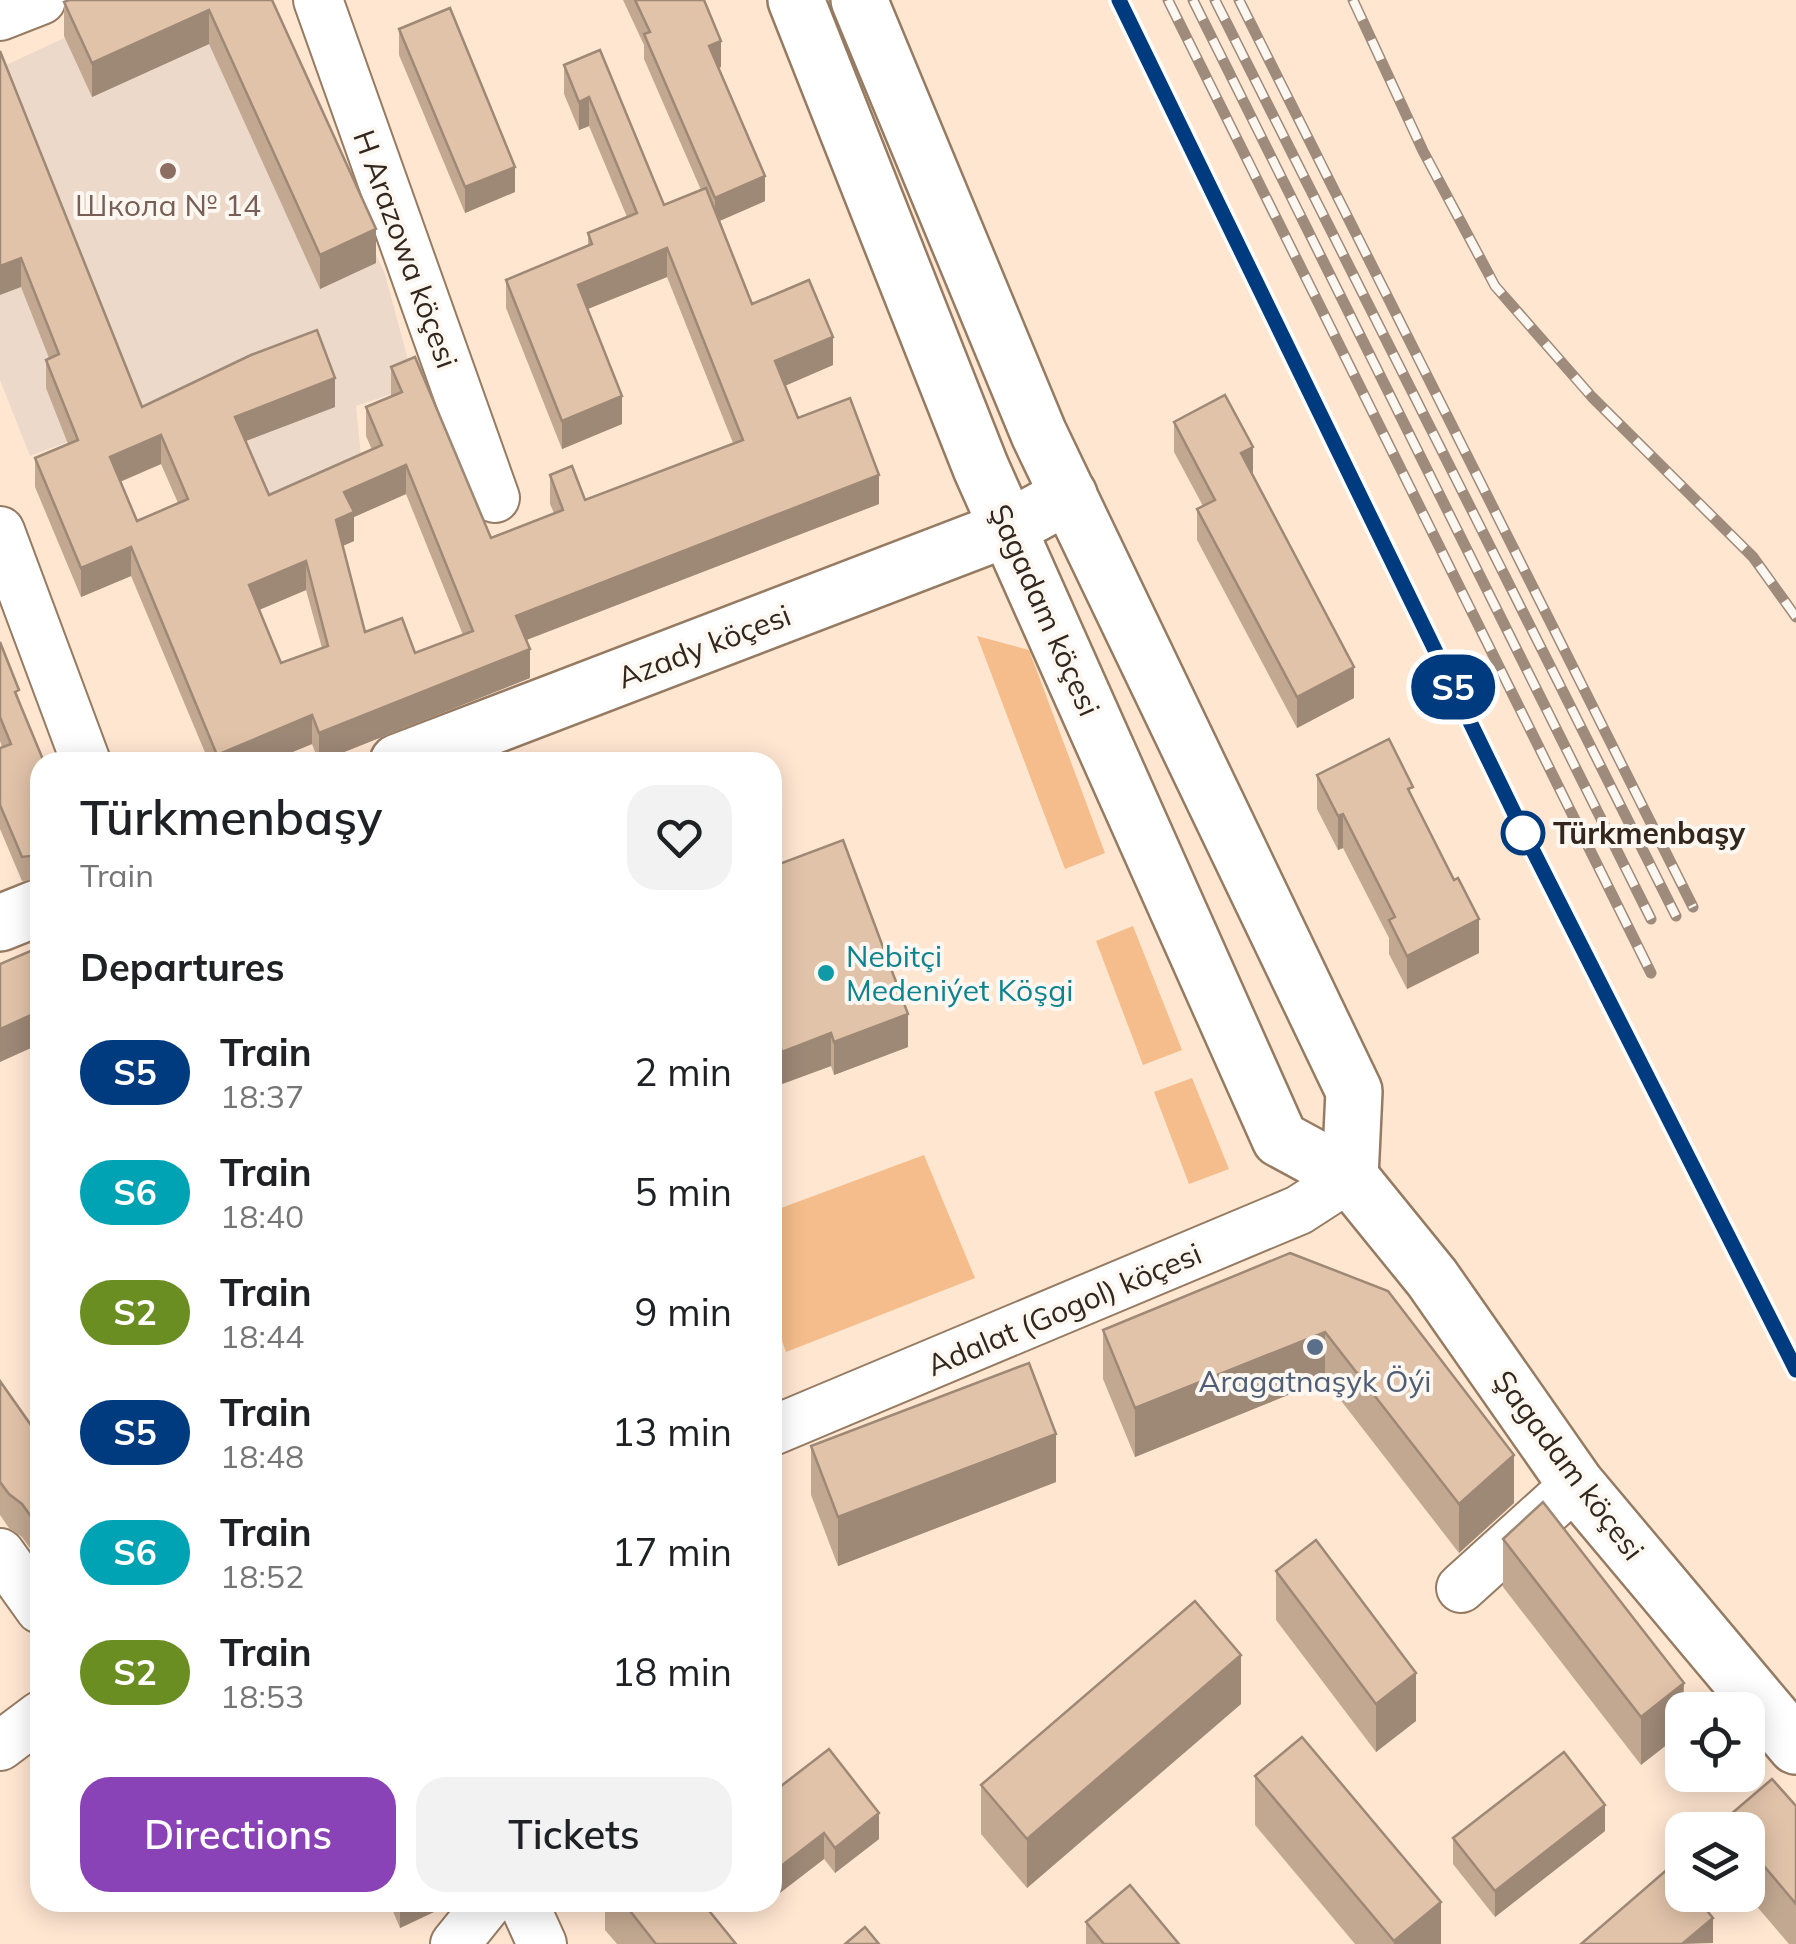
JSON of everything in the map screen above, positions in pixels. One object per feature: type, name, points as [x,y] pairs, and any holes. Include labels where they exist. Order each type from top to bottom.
[{"type":"main road","name":"Şagadam köçesi","points":[[796,0],[981,468],[1280,1138],[1350,1176],[1432,1278],[1576,1484],[1796,1746]]},
{"type":"main road","points":[[859,0],[1039,434],[1354,1091],[1350,1176]]},
{"type":"main road","name":"Azady köçesi","points":[[424,752],[1009,528],[1070,495]]},
{"type":"main road","points":[[0,923],[30,911]]},
{"type":"street","points":[[0,16],[40,0]]},
{"type":"street","name":"H Arazowa köçesi","points":[[318,0],[495,498]]},
{"type":"street","points":[[0,531],[82,752]]},
{"type":"street","name":"Adalat (Gogol) köçesi","points":[[782,1427],[1300,1210],[1350,1176]]},
{"type":"street","points":[[1461,1588],[1576,1484]]},
{"type":"street","points":[[0,1554],[30,1595]]},
{"type":"street","points":[[0,1746],[30,1724]]},
{"type":"street","points":[[456,1944],[481,1912]]},
{"type":"street","points":[[528,1912],[542,1944]]},
{"type":"shaded area","name":"Школа № 14","points":[[145,0],[258,0],[385,274],[415,386],[356,406],[361,456],[259,501],[212,388],[30,456],[0,380],[0,68]]},
{"type":"shaded area","points":[[977,636],[1029,650],[1105,853],[1065,869]]},
{"type":"shaded area","points":[[1133,926],[1182,1050],[1143,1065],[1096,941]]},
{"type":"shaded area","points":[[1192,1078],[1229,1169],[1189,1184],[1154,1092]]},
{"type":"shaded area","points":[[924,1155],[975,1278],[786,1352],[782,1341],[782,1208]]},
{"type":"building","points":[[272,0],[376,229],[320,255],[209,10],[92,63],[64,2]]},
{"type":"building","points":[[635,0],[704,0],[721,41],[709,46],[765,176],[715,198],[644,34],[650,32]]},
{"type":"building","points":[[450,8],[515,167],[465,187],[399,29]]},
{"type":"building","points":[[600,50],[664,205],[706,188],[752,304],[809,280],[833,337],[775,361],[798,418],[850,398],[879,475],[516,616],[530,649],[319,733],[312,715],[224,752],[216,752],[131,547],[81,568],[35,458],[78,440],[46,360],[59,354],[21,258],[0,266],[0,51],[142,407],[251,355],[317,330],[335,378],[235,417],[269,495],[382,445],[366,407],[402,392],[391,367],[415,357],[491,538],[563,510],[550,475],[572,466],[585,500],[743,440],[667,248],[578,285],[622,396],[562,421],[506,280],[592,244],[588,233],[637,213],[589,97],[579,102],[564,65]],"holes":[[[161,435],[188,499],[137,521],[110,457]],[[406,465],[473,631],[415,653],[402,618],[365,632],[336,520],[354,512],[344,492]],[[306,561],[328,646],[281,663],[249,585]]]},
{"type":"building","points":[[1225,395],[1253,447],[1241,453],[1354,667],[1297,697],[1197,509],[1215,500],[1174,422]]},
{"type":"building","points":[[0,642],[40,752],[30,752],[30,856],[22,857],[0,805],[0,748],[11,744],[0,717]]},
{"type":"building","points":[[1389,739],[1413,787],[1408,789],[1454,880],[1458,878],[1479,919],[1407,956],[1389,920],[1395,917],[1343,814],[1338,816],[1317,775]]},
{"type":"building","name":"Nebitçi Medeniýet Köşgi","points":[[843,840],[908,1014],[834,1042],[831,1033],[782,1052],[782,863]]},
{"type":"building","points":[[30,951],[30,1016],[0,1029],[0,964]]},
{"type":"building","points":[[1290,1253],[1388,1291],[1514,1455],[1459,1504],[1325,1332],[1135,1408],[1103,1330]]},
{"type":"building","points":[[1029,1363],[1056,1434],[838,1517],[811,1446]]},
{"type":"building","points":[[0,1381],[30,1424],[30,1515],[0,1482]]},
{"type":"building","points":[[1543,1502],[1684,1683],[1673,1692],[1665,1692],[1665,1698],[1641,1717],[1503,1539]]},
{"type":"building","points":[[1316,1540],[1416,1673],[1376,1704],[1276,1571]]},
{"type":"building","points":[[1195,1601],[1241,1655],[1027,1839],[981,1785]]},
{"type":"building","points":[[1302,1737],[1441,1902],[1394,1941],[1255,1776]]},
{"type":"building","points":[[829,1749],[879,1813],[835,1848],[824,1833],[782,1865],[782,1785]]},
{"type":"building","points":[[1564,1752],[1605,1805],[1495,1891],[1453,1838]]},
{"type":"building","points":[[1772,1779],[1796,1806],[1796,1904],[1765,1867],[1765,1812],[1733,1812],[1757,1792],[1765,1792],[1765,1785]]},
{"type":"building","points":[[1665,1871],[1665,1912],[1708,1912],[1713,1918],[1682,1944],[1581,1944]]},
{"type":"building","points":[[1130,1885],[1179,1944],[1104,1944],[1086,1922]]},
{"type":"building","points":[[631,1912],[710,1912],[736,1944],[656,1944]]},
{"type":"building","points":[[865,1927],[879,1944],[845,1944]]},
{"type":"railway","points":[[1119,0],[1523,833],[1796,1370]]},
{"type":"railway","points":[[1168,0],[1651,973]]},
{"type":"railway","points":[[1193,0],[1651,919]]},
{"type":"railway","points":[[1215,0],[1676,916]]},
{"type":"railway","points":[[1239,0],[1693,907]]},
{"type":"railway","points":[[1353,0],[1423,151],[1495,286],[1592,397],[1753,557],[1796,617]]},
{"type":"train","name":"S5","points":[[1119,0],[1524,833],[1796,1370]]},
{"type":"place","name":"Школа № 14","points":[[168,171]]},
{"type":"place","name":"Türkmenbaşy","points":[[1523,833]]},
{"type":"place","name":"Nebitçi Medeniýet Köşgi","points":[[826,973]]},
{"type":"place","name":"Aragatnaşyk Öýi","points":[[1315,1347]]}]
